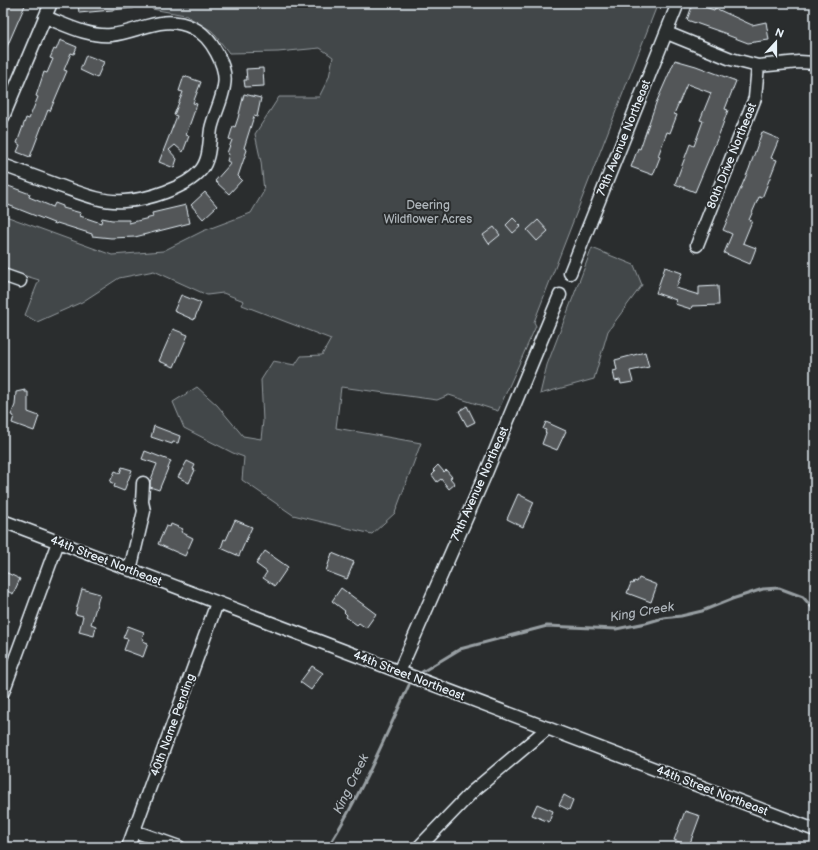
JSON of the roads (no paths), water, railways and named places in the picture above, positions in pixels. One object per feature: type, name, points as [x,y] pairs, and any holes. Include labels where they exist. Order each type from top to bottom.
[{"type":"street","points":[[3,117],[51,3]]},
{"type":"street","name":"79th Avenue Northeast","points":[[570,273],[678,3]]},
{"type":"street","points":[[3,166],[83,194],[123,202],[145,198],[175,188],[201,170],[207,158],[211,128],[225,84],[218,56],[212,45],[202,34],[194,28],[182,23],[168,21],[147,25],[112,35],[96,35],[45,17]]},
{"type":"street","points":[[666,33],[731,59],[758,66],[799,62],[815,63]]},
{"type":"street","name":"80th Drive Northeast","points":[[697,245],[755,98],[758,66]]},
{"type":"street","points":[[3,275],[20,282]]},
{"type":"street","name":"79th Avenue Northeast","points":[[398,672],[488,467],[560,295]]},
{"type":"street","points":[[130,570],[144,511],[142,502],[143,483]]},
{"type":"street","name":"44th Street Northeast","points":[[3,521],[815,830]]},
{"type":"street","points":[[3,692],[58,542]]},
{"type":"street","name":"40th Name Pending","points":[[128,847],[217,603]]},
{"type":"street","points":[[419,847],[472,792],[548,728]]},
{"type":"street","points":[[134,831],[179,847]]},
{"type":"waterway","name":"King Creek","points":[[422,672],[460,649],[547,626],[616,629],[702,611],[763,589],[779,588],[803,597],[815,611]]},
{"type":"waterway","name":"King Creek","points":[[328,847],[351,808],[409,685]]},
{"type":"park label","name":"Deering Wildflower Acres","points":[[428,212]]}]
